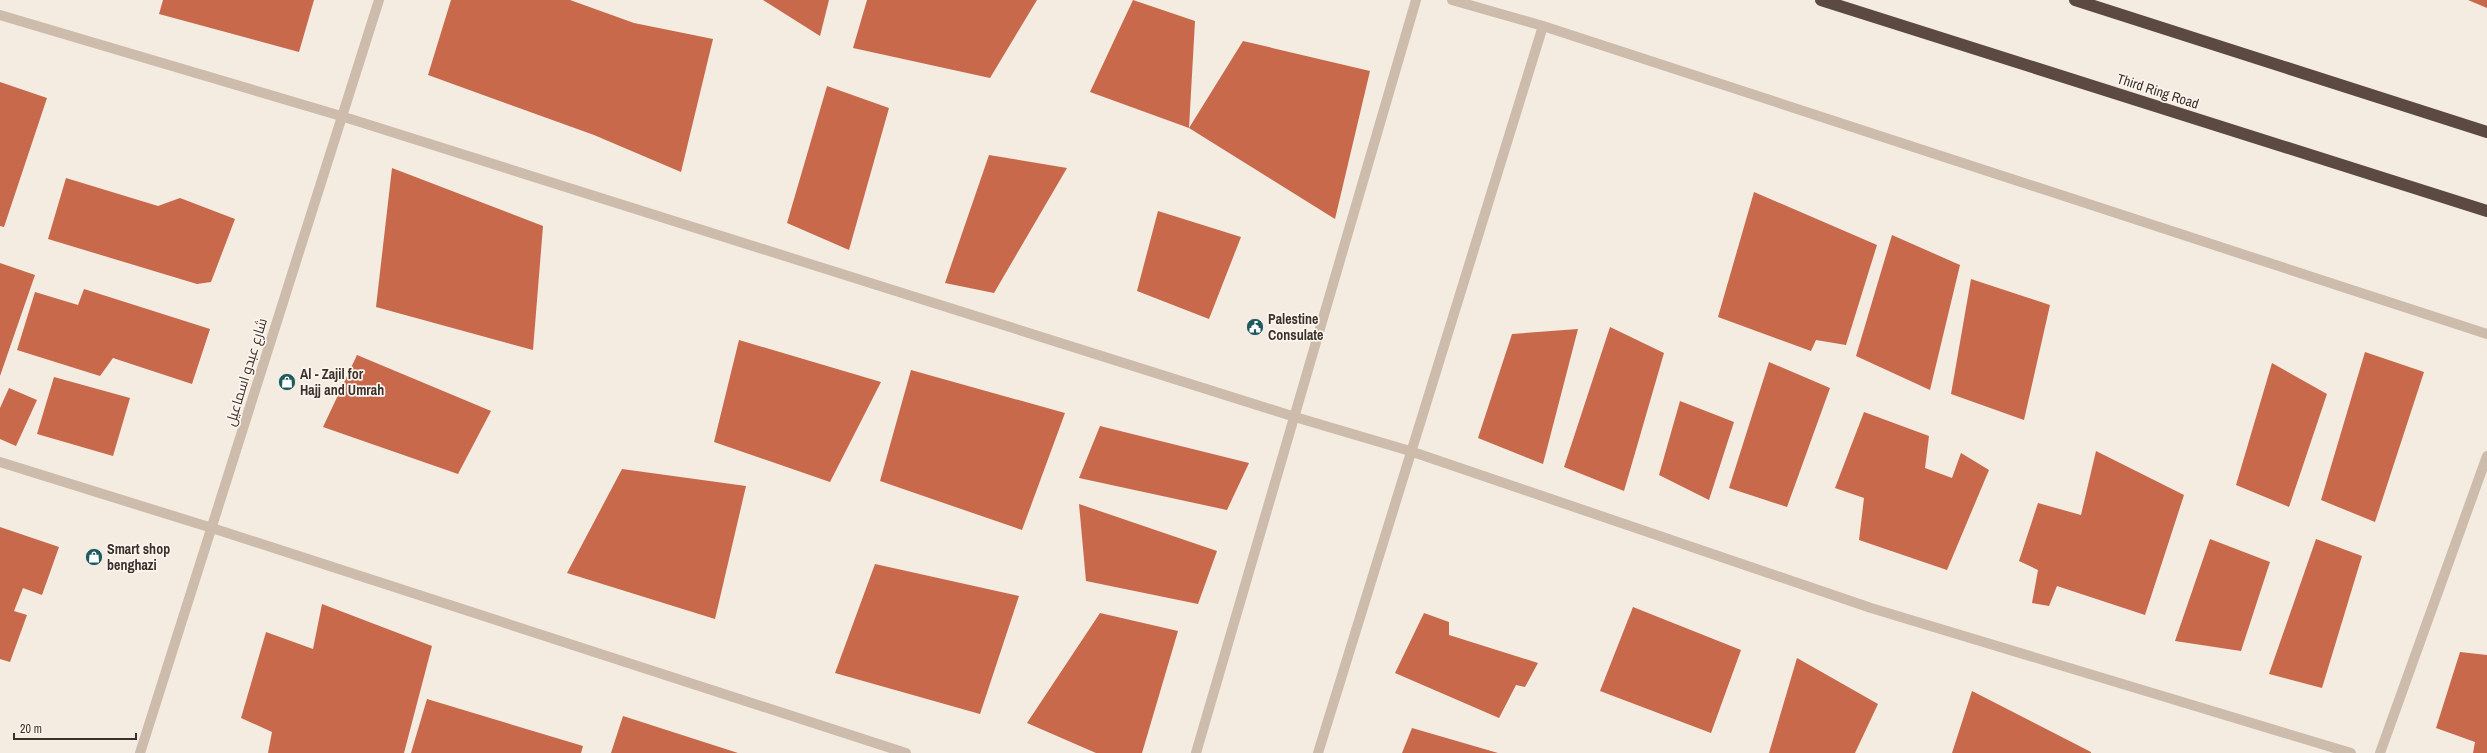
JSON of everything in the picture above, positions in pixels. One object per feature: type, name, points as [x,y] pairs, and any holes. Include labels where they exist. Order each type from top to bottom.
[{"type":"highway","name":"Third Ring Road","points":[[1821,0],[2487,211]]},
{"type":"highway","points":[[2075,0],[2487,132]]},
{"type":"street","name":"شارع عبدو اسماعيل","points":[[140,753],[379,0]]},
{"type":"street","points":[[1196,753],[1416,0]]},
{"type":"street","points":[[1452,0],[1543,26],[2487,334]]},
{"type":"street","points":[[0,15],[341,116],[1295,417],[1410,451],[1871,608],[2351,753]]},
{"type":"street","points":[[1318,753],[1410,451],[1543,26]]},
{"type":"street","points":[[2380,753],[2487,456]]},
{"type":"street","points":[[0,462],[212,528],[906,753]]},
{"type":"building","points":[[163,0],[314,0],[299,52],[159,14]]},
{"type":"building","points":[[451,0],[570,0],[634,23],[713,39],[681,172],[594,135],[428,75]]},
{"type":"building","points":[[763,0],[829,0],[820,36]]},
{"type":"building","points":[[867,0],[1037,0],[990,78],[853,48]]},
{"type":"building","points":[[1133,0],[1195,21],[1189,128],[1090,92]]},
{"type":"building","points":[[2468,0],[2487,0],[2487,8]]},
{"type":"building","points":[[1243,41],[1370,71],[1335,219],[1189,128]]},
{"type":"building","points":[[0,82],[47,98],[4,227],[0,226]]},
{"type":"building","points":[[827,86],[889,108],[849,250],[787,223]]},
{"type":"building","points":[[989,155],[1067,168],[994,293],[945,283]]},
{"type":"building","points":[[392,168],[543,226],[533,350],[376,307]]},
{"type":"building","points":[[66,178],[158,206],[180,198],[235,219],[211,282],[197,284],[48,239]]},
{"type":"building","points":[[1754,192],[1877,245],[1846,345],[1816,340],[1811,351],[1718,317]]},
{"type":"building","points":[[1158,211],[1241,237],[1209,319],[1137,291]]},
{"type":"building","points":[[1892,235],[1960,265],[1930,390],[1856,356]]},
{"type":"building","points":[[0,263],[35,275],[0,376]]},
{"type":"building","points":[[1971,279],[2050,305],[2024,420],[1951,394]]},
{"type":"building","points":[[84,289],[210,329],[192,384],[113,358],[100,376],[17,350],[35,292],[78,305]]},
{"type":"building","points":[[1610,327],[1664,353],[1624,491],[1564,467]]},
{"type":"building","points":[[1578,329],[1543,464],[1478,438],[1512,334]]},
{"type":"building","points":[[739,340],[881,382],[830,482],[714,442]]},
{"type":"building","points":[[2365,352],[2424,372],[2375,522],[2321,500]]},
{"type":"building","points":[[357,355],[491,411],[458,474],[323,427]]},
{"type":"building","points":[[1769,362],[1830,388],[1787,507],[1729,488]]},
{"type":"building","points":[[2272,363],[2327,394],[2289,507],[2236,485]]},
{"type":"building","points":[[911,370],[1065,413],[1022,530],[880,481]]},
{"type":"building","points":[[54,377],[130,398],[113,456],[37,434]]},
{"type":"building","points":[[9,388],[37,400],[16,446],[0,439],[0,408]]},
{"type":"building","points":[[1680,401],[1734,422],[1709,500],[1659,475]]},
{"type":"building","points":[[1864,412],[1929,436],[1925,468],[1952,478],[1961,453],[1989,470],[1947,570],[1859,540],[1864,498],[1835,488]]},
{"type":"building","points":[[1100,426],[1249,463],[1227,510],[1079,478]]},
{"type":"building","points":[[2096,451],[2184,495],[2145,615],[2057,586],[2049,606],[2032,603],[2038,570],[2019,561],[2038,503],[2081,515]]},
{"type":"building","points":[[622,469],[746,486],[715,619],[567,573]]},
{"type":"building","points":[[1079,504],[1217,551],[1198,604],[1086,581]]},
{"type":"building","points":[[0,527],[59,547],[42,595],[23,588],[14,611],[27,615],[10,662],[0,659]]},
{"type":"building","points":[[2210,539],[2270,562],[2241,651],[2175,641]]},
{"type":"building","points":[[2316,539],[2362,556],[2322,688],[2269,674]]},
{"type":"building","points":[[875,564],[1019,596],[980,714],[835,673]]},
{"type":"building","points":[[322,604],[432,646],[404,753],[268,753],[272,732],[241,718],[266,632],[313,649]]},
{"type":"building","points":[[1633,607],[1741,650],[1711,733],[1600,691]]},
{"type":"building","points":[[1100,613],[1178,631],[1142,753],[1096,753],[1027,723]]},
{"type":"building","points":[[1424,613],[1449,622],[1449,635],[1538,663],[1525,687],[1516,685],[1499,718],[1395,673]]},
{"type":"building","points":[[2460,652],[2487,655],[2487,753],[2473,753],[2475,742],[2436,728]]},
{"type":"building","points":[[1797,658],[1878,704],[1855,753],[1769,753]]},
{"type":"building","points":[[1972,691],[2091,752],[2091,753],[1952,753]]},
{"type":"building","points":[[427,699],[583,746],[581,753],[411,753]]},
{"type":"building","points":[[623,716],[738,753],[611,753]]},
{"type":"building","points":[[1412,728],[1498,753],[1402,753]]},
{"type":"place","name":"Palestine Consulate","points":[[1255,327]]},
{"type":"place","name":"Al - Zajil for Hajj and Umrah","points":[[287,382]]},
{"type":"place","name":"Smart shop benghazi","points":[[94,557]]}]
